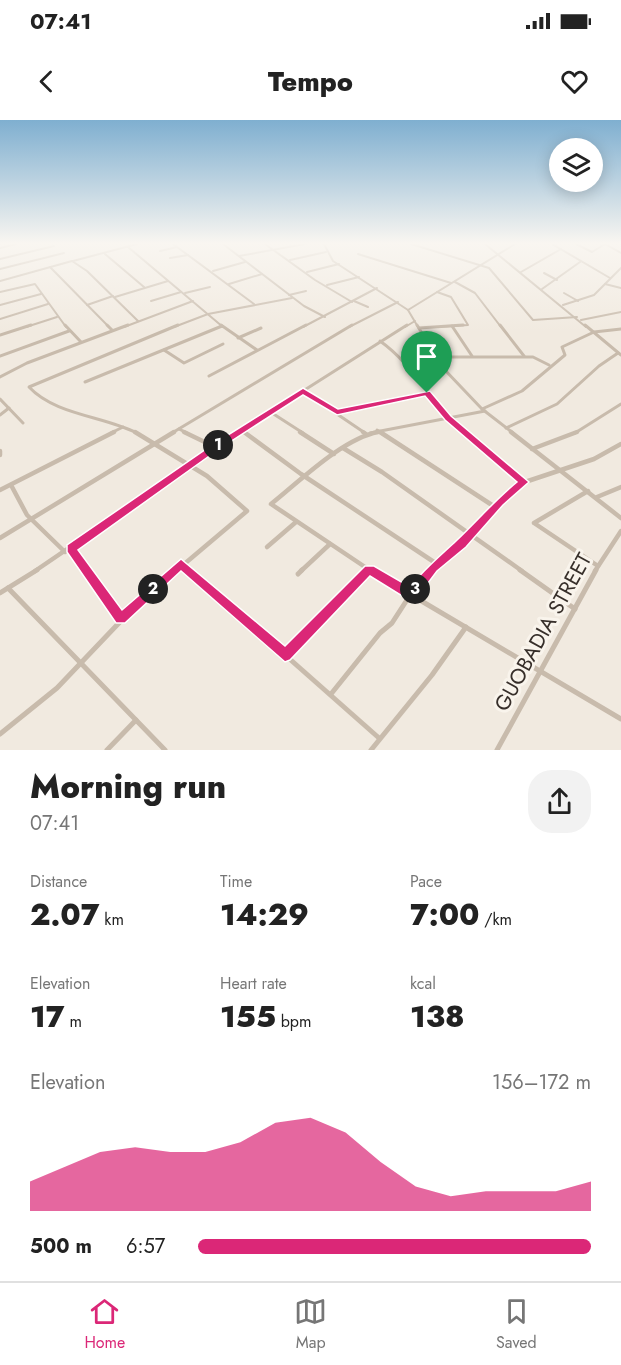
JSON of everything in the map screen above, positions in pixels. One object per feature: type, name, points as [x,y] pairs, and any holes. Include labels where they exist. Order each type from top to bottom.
[{"type":"street","points":[[0,281],[27,273]]},
{"type":"street","points":[[56,273],[112,330]]},
{"type":"street","points":[[89,273],[138,321]]},
{"type":"street","points":[[128,273],[144,287]]},
{"type":"street","points":[[160,273],[222,326],[257,350]]},
{"type":"street","points":[[215,273],[255,304]]},
{"type":"street","points":[[307,273],[353,301],[368,307]]},
{"type":"street","points":[[353,273],[408,310],[448,375],[484,410],[621,518]]},
{"type":"street","points":[[424,273],[453,282],[475,293],[524,356]]},
{"type":"street","points":[[408,310],[467,273]]},
{"type":"street","points":[[495,273],[532,319],[577,317]]},
{"type":"street","points":[[506,428],[539,416],[558,404],[594,369],[620,354],[523,273]]},
{"type":"street","points":[[545,273],[557,280]]},
{"type":"street","points":[[542,289],[565,273]]},
{"type":"street","points":[[601,273],[610,278]]},
{"type":"street","points":[[562,306],[594,295],[615,273]]},
{"type":"street","points":[[228,284],[262,274],[290,296],[325,317]]},
{"type":"street","points":[[326,286],[359,277]]},
{"type":"street","points":[[87,305],[169,281]]},
{"type":"street","points":[[0,292],[33,283],[57,317],[81,342]]},
{"type":"street","points":[[605,284],[621,288]]},
{"type":"street","points":[[151,301],[210,287]]},
{"type":"street","points":[[209,376],[377,288]]},
{"type":"street","points":[[0,734],[57,688],[121,619],[181,564],[247,511],[191,465],[124,426],[105,418],[67,410],[31,391],[29,387],[149,336],[208,314],[306,291]]},
{"type":"street","points":[[419,328],[468,325],[451,297],[437,292]]},
{"type":"street","points":[[564,293],[579,301]]},
{"type":"street","points":[[0,305],[41,294]]},
{"type":"street","points":[[0,377],[27,363],[194,301]]},
{"type":"street","points":[[0,538],[329,337],[398,302]]},
{"type":"street","points":[[0,319],[48,304]]},
{"type":"street","points":[[581,320],[621,312]]},
{"type":"street","points":[[0,335],[57,317]]},
{"type":"street","points":[[0,593],[68,550],[215,447],[272,413],[380,341],[416,321]]},
{"type":"street","points":[[85,382],[222,326]]},
{"type":"street","points":[[453,326],[473,356]]},
{"type":"street","points":[[238,338],[261,328]]},
{"type":"street","points":[[621,328],[594,332],[562,347],[565,354],[549,365],[531,384],[484,410],[366,434],[334,454],[271,502],[275,509],[369,570],[621,719]]},
{"type":"street","points":[[0,356],[69,331]]},
{"type":"street","points":[[380,341],[393,350],[448,418],[524,482]]},
{"type":"street","points":[[163,350],[184,363],[223,344]]},
{"type":"street","points":[[436,357],[524,356],[536,358],[549,365]]},
{"type":"street","points":[[303,391],[337,412],[366,434]]},
{"type":"street","points":[[337,412],[427,393]]},
{"type":"street","points":[[0,399],[23,423]]},
{"type":"street","points":[[532,449],[572,435],[615,410],[621,404]]},
{"type":"street","points":[[0,415],[9,408]]},
{"type":"street","points":[[272,413],[334,454]]},
{"type":"street","points":[[0,490],[124,426]]},
{"type":"street","points":[[179,429],[215,447]]},
{"type":"street","points":[[242,430],[304,476],[437,564]]},
{"type":"street","points":[[377,430],[495,507]]},
{"type":"street","points":[[331,694],[380,633],[389,626],[437,564],[524,482],[603,458],[621,444]]},
{"type":"street","points":[[343,448],[382,472],[575,609]]},
{"type":"street","points":[[11,485],[19,506],[28,520],[68,550],[121,619]]},
{"type":"street","points":[[596,497],[621,487]]},
{"type":"street","points":[[588,491],[534,523],[576,554],[598,566]]},
{"type":"street","points":[[267,547],[296,522]]},
{"type":"street","name":"GUOBADIA STREET","points":[[496,750],[598,566],[621,531]]},
{"type":"street","points":[[298,574],[330,544]]},
{"type":"street","points":[[181,564],[379,738]]},
{"type":"street","points":[[285,656],[369,570]]},
{"type":"street","points":[[8,588],[78,664],[165,750]]},
{"type":"street","points":[[371,750],[432,675],[466,627]]},
{"type":"street","points":[[107,750],[136,720]]},
{"type":"route","points":[[303,391],[337,412],[427,393],[448,418],[524,482],[499,502],[461,544],[433,567],[411,595],[369,570],[285,656],[181,564],[121,619],[106,602],[71,549],[215,447],[272,413],[303,391]]}]
